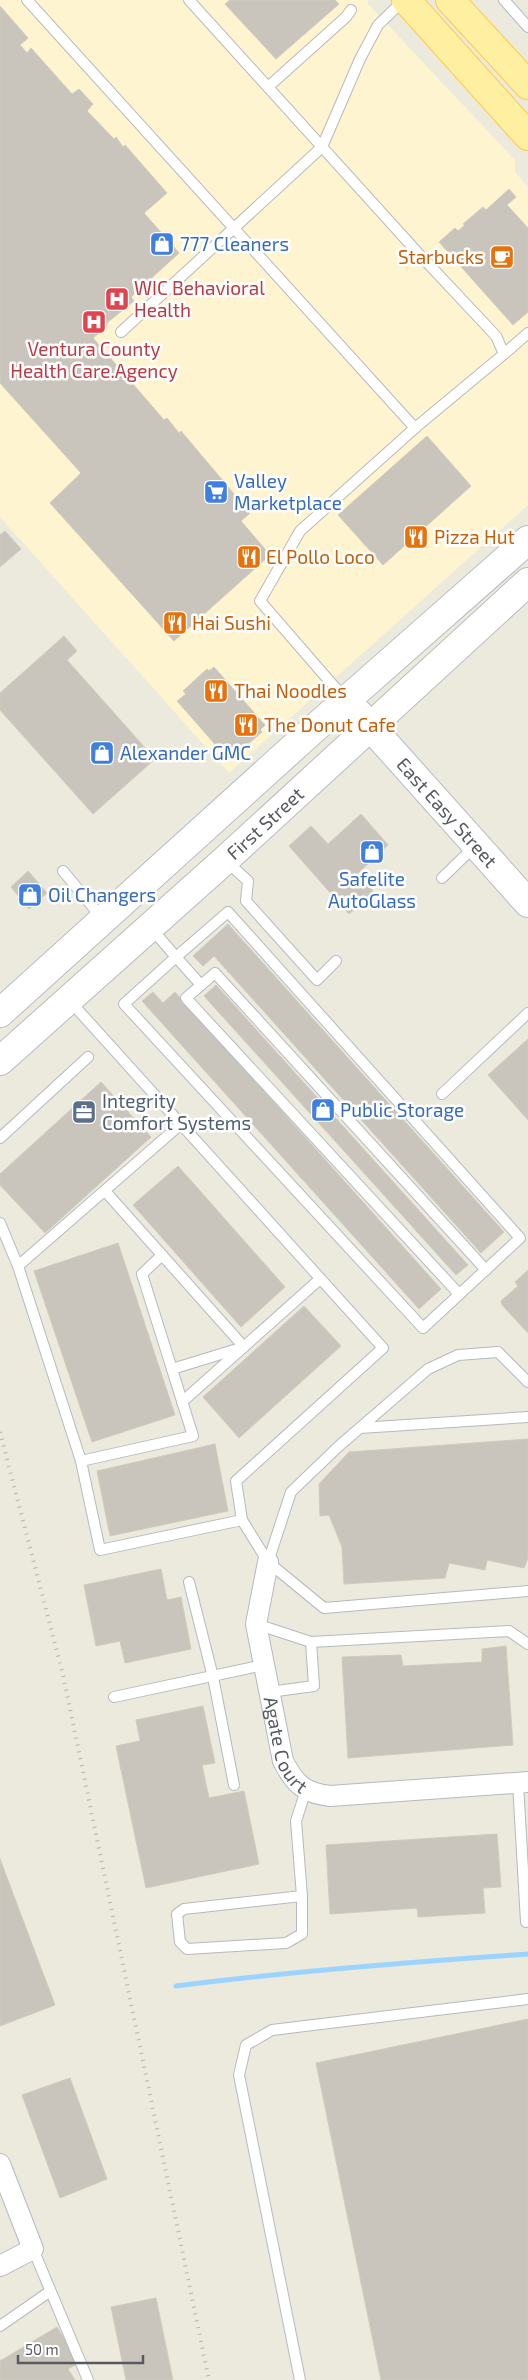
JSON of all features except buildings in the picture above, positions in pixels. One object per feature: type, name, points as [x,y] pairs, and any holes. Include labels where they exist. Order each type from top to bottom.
[{"type":"main road","points":[[405,0],[528,136]]},
{"type":"main road","points":[[450,0],[528,85]]},
{"type":"main road","name":"First Street","points":[[0,1013],[346,700],[528,540]]},
{"type":"main road","name":"First Street","points":[[0,1061],[225,860],[527,585]]},
{"type":"main road","name":"East Easy Street","points":[[346,700],[528,903]]},
{"type":"street","name":"Agate Court","points":[[268,1562],[256,1624],[283,1762],[293,1779],[306,1790],[318,1795],[330,1796],[523,1782]]},
{"type":"street","points":[[0,2164],[33,2249],[0,2266]]},
{"type":"lane","points":[[27,0],[415,428]]},
{"type":"lane","points":[[189,0],[496,336],[504,354]]},
{"type":"lane","points":[[121,332],[322,147],[360,59],[378,25],[405,0]]},
{"type":"lane","points":[[504,0],[528,27]]},
{"type":"lane","points":[[268,87],[351,10]]},
{"type":"lane","points":[[346,700],[260,601],[300,531],[415,428],[528,333]]},
{"type":"lane","points":[[442,878],[476,845]]},
{"type":"lane","points":[[225,860],[248,881],[246,901],[317,980],[336,962]]},
{"type":"lane","points":[[63,871],[103,919]]},
{"type":"lane","points":[[228,912],[520,1238],[486,1270],[423,1328],[124,1004],[228,912]]},
{"type":"lane","points":[[150,927],[201,985]]},
{"type":"lane","points":[[459,1294],[186,998],[215,972],[486,1270]]},
{"type":"lane","points":[[69,1000],[383,1348],[236,1481],[242,1520],[268,1562],[324,1608],[528,1591]]},
{"type":"lane","points":[[442,1094],[528,1013]]},
{"type":"lane","points":[[0,1138],[88,1057]]},
{"type":"lane","points":[[18,1266],[181,1124]]},
{"type":"lane","points":[[105,1192],[244,1347]]},
{"type":"lane","points":[[0,1223],[18,1266],[81,1461],[100,1550],[242,1520]]},
{"type":"lane","points":[[81,1461],[193,1436],[142,1274],[162,1256]]},
{"type":"lane","points":[[182,1402],[320,1278]]},
{"type":"lane","points":[[172,1369],[244,1347]]},
{"type":"lane","points":[[268,1562],[291,1492],[360,1428],[428,1369],[458,1355],[498,1352],[528,1382]]},
{"type":"lane","points":[[360,1428],[528,1417]]},
{"type":"lane","points":[[189,1582],[213,1677],[234,1785]]},
{"type":"lane","points":[[256,1624],[311,1642],[509,1631],[528,1644]]},
{"type":"lane","points":[[269,1692],[314,1686],[311,1642]]},
{"type":"lane","points":[[114,1697],[264,1665]]},
{"type":"lane","points":[[523,1782],[526,1922]]},
{"type":"lane","points":[[302,1896],[184,1909],[177,1914],[180,1942],[187,1949],[286,1943],[302,1934],[302,1896],[296,1821],[306,1790]]},
{"type":"lane","points":[[300,2380],[239,2076],[246,2045],[272,2030],[528,1999]]},
{"type":"lane","points":[[33,2249],[49,2292],[88,2380]]},
{"type":"lane","points":[[0,2326],[49,2292]]},
{"type":"shaded area","points":[[0,0],[368,0],[368,4],[515,160],[515,172],[528,187],[528,505],[229,773],[0,517]]},
{"type":"waterway","points":[[176,1986],[352,1967],[528,1954]]},
{"type":"railway","points":[[0,1432],[63,1675],[209,2380]]},
{"type":"place","name":"777 Cleaners","points":[[162,244]]},
{"type":"place","name":"Starbucks","points":[[502,257]]},
{"type":"place","name":"WIC Behavioral Health","points":[[117,299]]},
{"type":"place","name":"Ventura County Health Care.Agency","points":[[94,322]]},
{"type":"place","name":"Valley Marketplace","points":[[216,492]]},
{"type":"place","name":"Pizza Hut","points":[[416,537]]},
{"type":"place","name":"El Pollo Loco","points":[[249,557]]},
{"type":"place","name":"Hai Sushi","points":[[175,623]]},
{"type":"place","name":"Thai Noodles","points":[[216,691]]},
{"type":"place","name":"The Donut Cafe","points":[[246,725]]},
{"type":"place","name":"Alexander GMC","points":[[102,753]]},
{"type":"place","name":"Safelite AutoGlass","points":[[372,852]]},
{"type":"place","name":"Oil Changers","points":[[30,895]]},
{"type":"place","name":"Public Storage","points":[[323,1110]]},
{"type":"place","name":"Integrity Comfort Systems","points":[[84,1112]]}]
